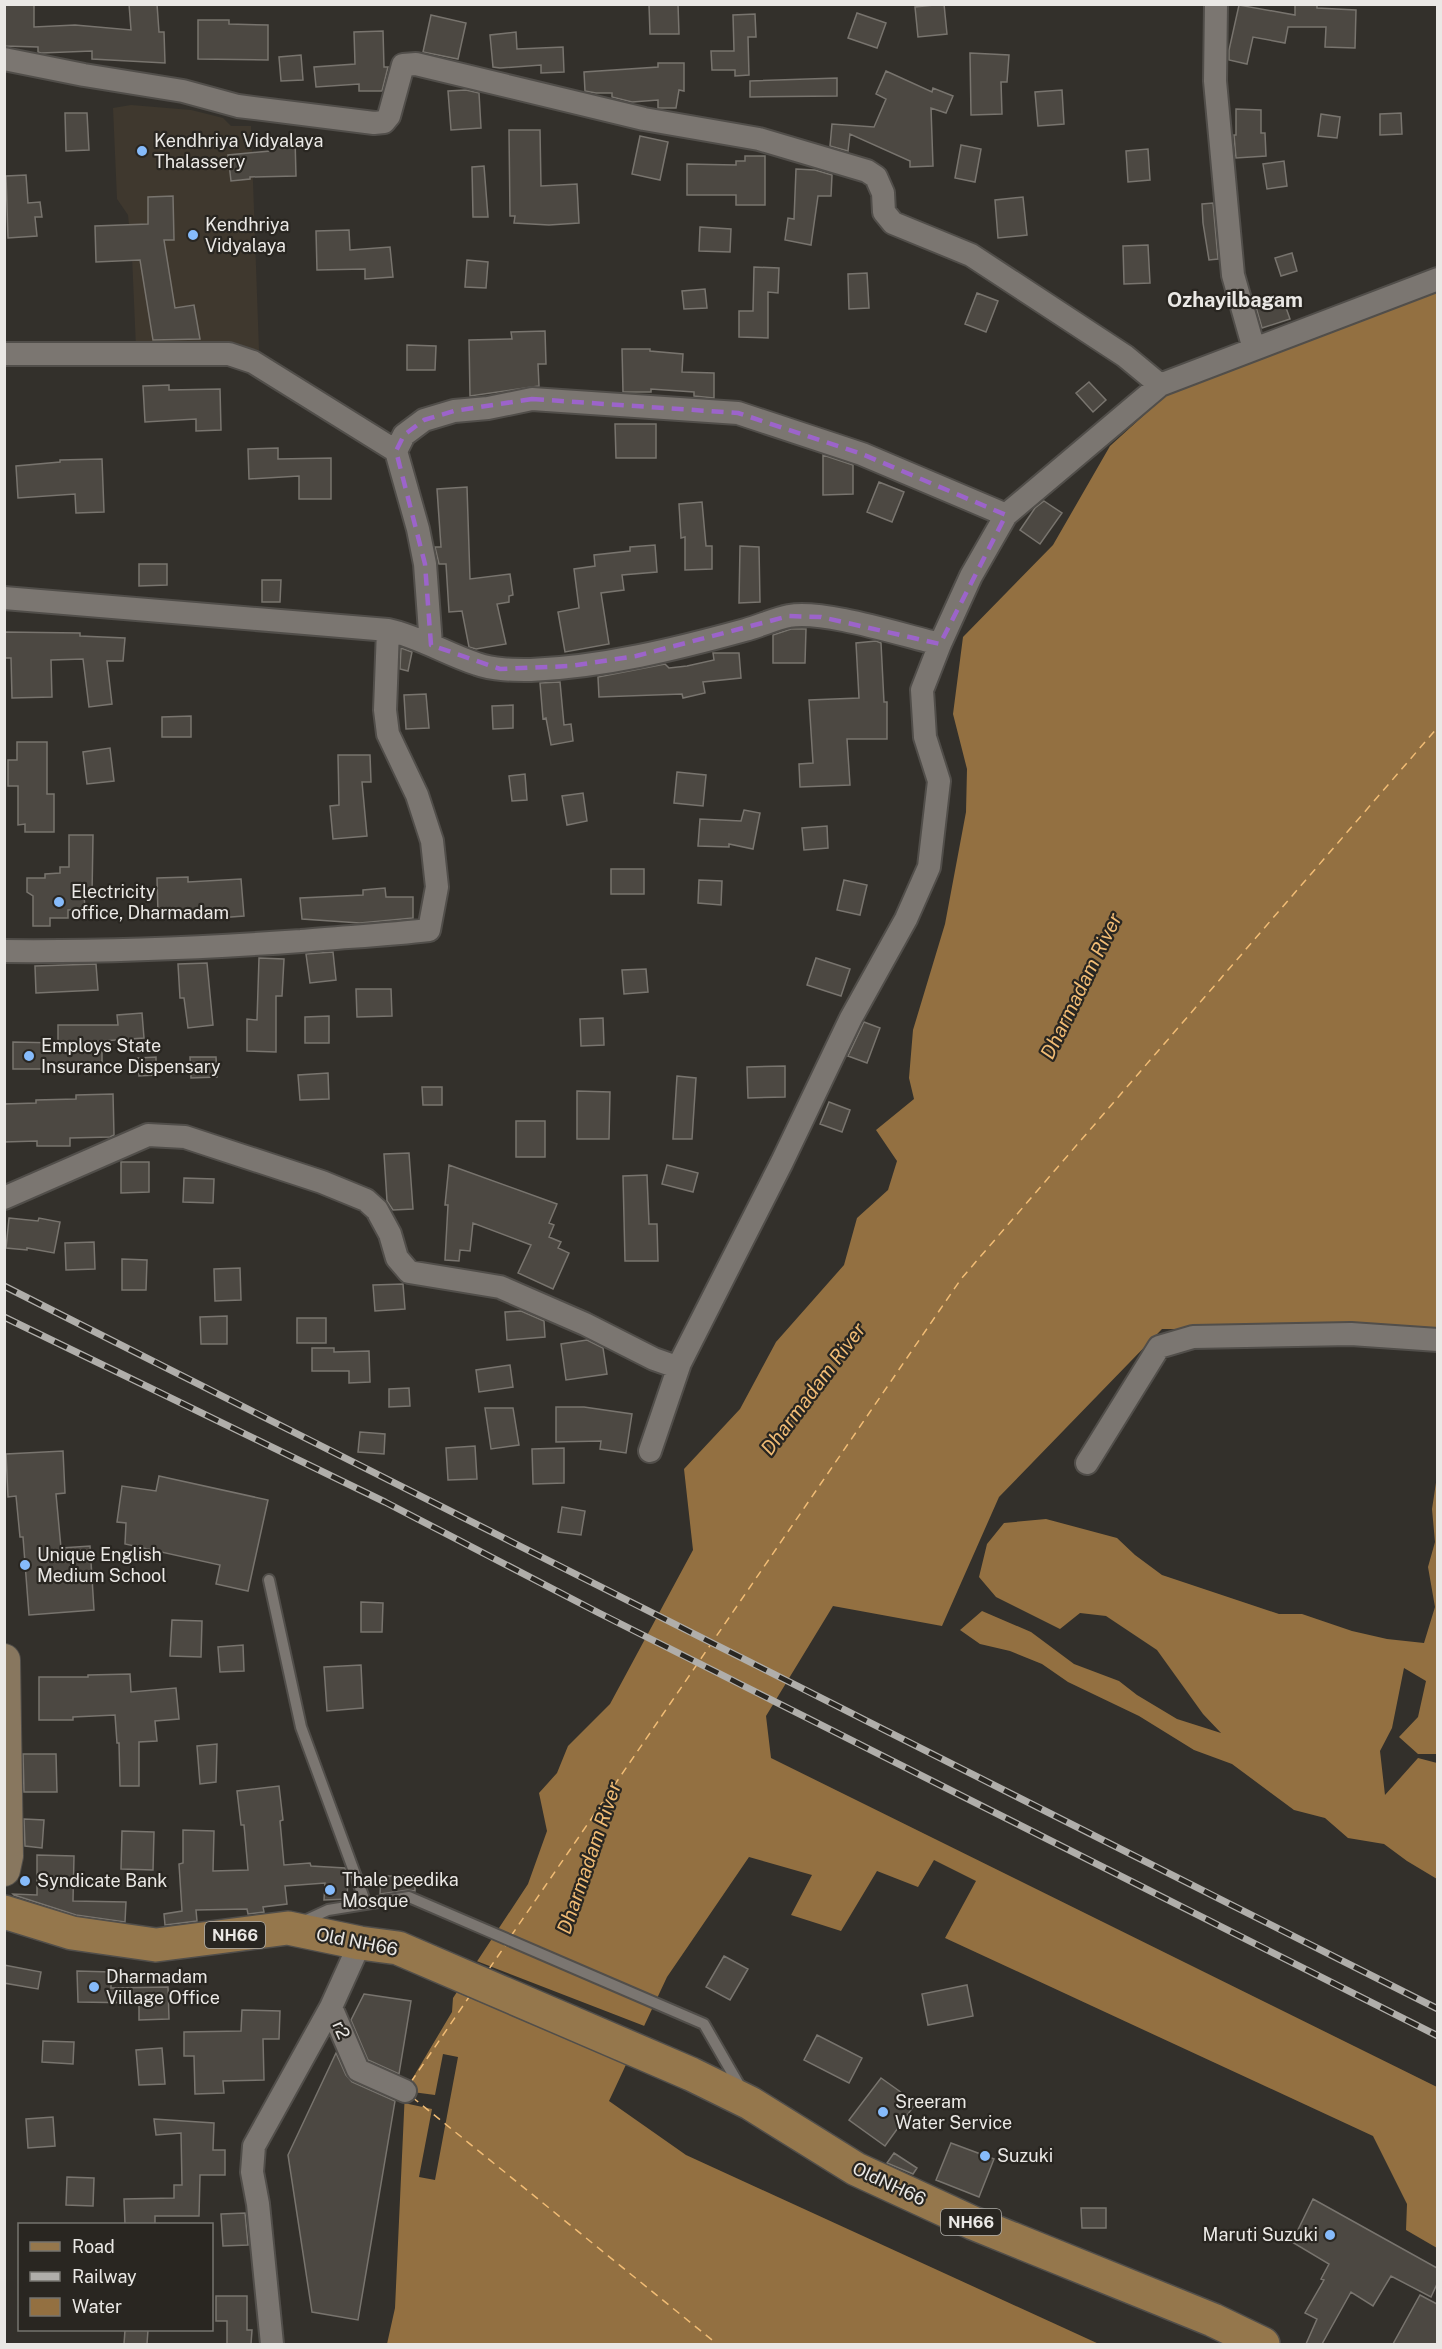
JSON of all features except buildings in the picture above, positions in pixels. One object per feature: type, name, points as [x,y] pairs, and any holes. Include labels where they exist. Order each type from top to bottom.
[{"type":"main road","points":[[4,1660],[7,1856],[4,1870]]},
{"type":"main road","name":"Old NH66","points":[[4,1912],[72,1933],[156,1946],[288,1928],[360,1943],[398,1948],[691,2074]]},
{"type":"main road","name":"OldNH66","points":[[691,2074],[750,2103],[856,2169],[973,2223],[1213,2320],[1263,2344]]},
{"type":"street","points":[[1216,4],[1215,81],[1233,275],[1254,349]]},
{"type":"street","points":[[4,59],[183,91],[238,106],[374,123],[384,122],[389,116],[403,65],[416,64],[644,119],[759,140],[867,171],[876,177],[883,193],[884,212],[893,223],[971,255],[1117,350],[1161,385]]},
{"type":"street","points":[[650,1451],[680,1363],[782,1162],[851,1018],[906,919],[929,867],[939,781],[925,737],[922,690],[971,576],[1006,515],[1161,385],[1437,279]]},
{"type":"street","points":[[4,354],[229,354],[253,362],[396,451]]},
{"type":"street","points":[[431,645],[425,564],[418,529],[396,451],[404,435],[424,420],[454,411],[488,408],[532,399],[738,413],[862,454],[1006,515]]},
{"type":"street","points":[[4,598],[388,630],[412,635],[480,665],[500,669],[540,669],[636,656],[746,630],[789,616],[808,616],[860,625],[940,644]]},
{"type":"street","points":[[4,951],[89,951],[222,946],[381,936],[429,930],[437,887],[432,841],[417,795],[388,734],[385,710],[388,630]]},
{"type":"street","points":[[4,1198],[148,1135],[185,1137],[322,1182],[366,1200],[377,1210],[390,1234],[397,1258],[409,1272],[500,1287],[585,1324],[654,1359],[671,1365],[680,1363]]},
{"type":"street","points":[[1087,1463],[1159,1347],[1193,1337],[1351,1334],[1437,1340]]},
{"type":"street","name":"r2","points":[[360,1943],[331,2007],[358,2070],[405,2091]]},
{"type":"street","points":[[272,2344],[258,2204],[252,2172],[254,2146],[331,2007]]},
{"type":"lane","points":[[269,1580],[301,1727],[366,1904]]},
{"type":"lane","points":[[288,1928],[328,1910],[409,1898],[704,2024],[750,2103]]},
{"type":"highlighted area","points":[[532,399],[738,413],[862,454],[1006,515],[940,644],[821,617],[789,616],[636,656],[570,666],[500,669],[431,645],[425,564],[396,451],[404,435],[424,420],[454,411]]},
{"type":"shaded area","name":"Kendhriya Vidyalaya","points":[[131,105],[191,110],[223,118],[231,126],[251,126],[259,350],[217,346],[136,348],[132,256],[128,215],[117,199],[113,108]]},
{"type":"water","name":"Dharmadam River","points":[[1437,287],[1437,1330],[1162,1329],[999,1497],[942,1626],[833,1606],[766,1716],[771,1758],[1437,2087],[1437,2248],[1406,2230],[1407,2204],[1373,2136],[945,1938],[976,1881],[934,1860],[918,1887],[877,1871],[841,1931],[791,1915],[812,1875],[749,1857],[667,1977],[609,2101],[686,2155],[1099,2344],[387,2344],[395,2308],[405,2091],[452,2012],[453,1998],[528,1884],[547,1831],[539,1793],[557,1773],[568,1746],[610,1704],[693,1550],[684,1469],[740,1409],[776,1342],[844,1265],[857,1218],[888,1190],[897,1161],[876,1130],[914,1099],[909,1078],[913,1030],[945,924],[966,812],[967,769],[953,714],[963,637],[1053,545],[1110,446],[1175,387]]},
{"type":"water","points":[[1437,1476],[1437,1754],[1418,1754],[1399,1737],[1418,1717],[1426,1681],[1404,1668],[1392,1728],[1380,1751],[1385,1795],[1418,1758],[1437,1763],[1437,1879],[1384,1844],[1348,1838],[1325,1818],[1294,1810],[1232,1764],[1194,1750],[1139,1716],[1068,1682],[1042,1664],[1010,1651],[980,1644],[960,1630],[982,1611],[1031,1632],[1074,1664],[1119,1681],[1137,1695],[1177,1719],[1221,1733],[1203,1714],[1157,1650],[1106,1616],[1080,1613],[1060,1629],[996,1597],[979,1577],[987,1544],[1004,1523],[1046,1519],[1117,1538],[1162,1575],[1279,1614],[1302,1614],[1352,1631],[1387,1639],[1424,1643],[1435,1607],[1428,1567],[1435,1542],[1432,1509]]},
{"type":"pier","points":[[474,1960],[647,2027],[629,2065],[454,1991]]},
{"type":"pier","points":[[443,2054],[458,2057],[435,2180],[419,2177],[432,2109],[404,2103],[405,2091],[435,2095]]},
{"type":"ferry route","points":[[511,1936],[961,1279],[1438,727]]},
{"type":"ferry route","points":[[489,1969],[507,1943]]},
{"type":"ferry route","points":[[411,2082],[469,1997]]},
{"type":"ferry route","points":[[412,2097],[717,2344]]},
{"type":"railway","points":[[4,1286],[1438,2009]]},
{"type":"railway","points":[[4,1317],[385,1502],[599,1613],[1438,2036]]},
{"type":"place","name":"Kendhriya Vidyalaya Thalassery","points":[[142,151]]},
{"type":"place","name":"Kendhriya Vidyalaya","points":[[193,235]]},
{"type":"place","name":"Electricity office, Dharmadam","points":[[59,902]]},
{"type":"place","name":"Employs State Insurance Dispensary","points":[[29,1056]]},
{"type":"place","name":"Unique English Medium School","points":[[25,1565]]},
{"type":"place","name":"Syndicate Bank","points":[[25,1881]]},
{"type":"place","name":"Thale peedika Mosque","points":[[330,1890]]},
{"type":"place","name":"Dharmadam Village Office","points":[[94,1987]]},
{"type":"place","name":"Sreeram Water Service","points":[[883,2112]]},
{"type":"place","name":"Suzuki","points":[[985,2156]]},
{"type":"place","name":"Maruti Suzuki","points":[[1330,2235]]},
{"type":"district","name":"Ozhayilbagam","points":[[1235,300]]}]
